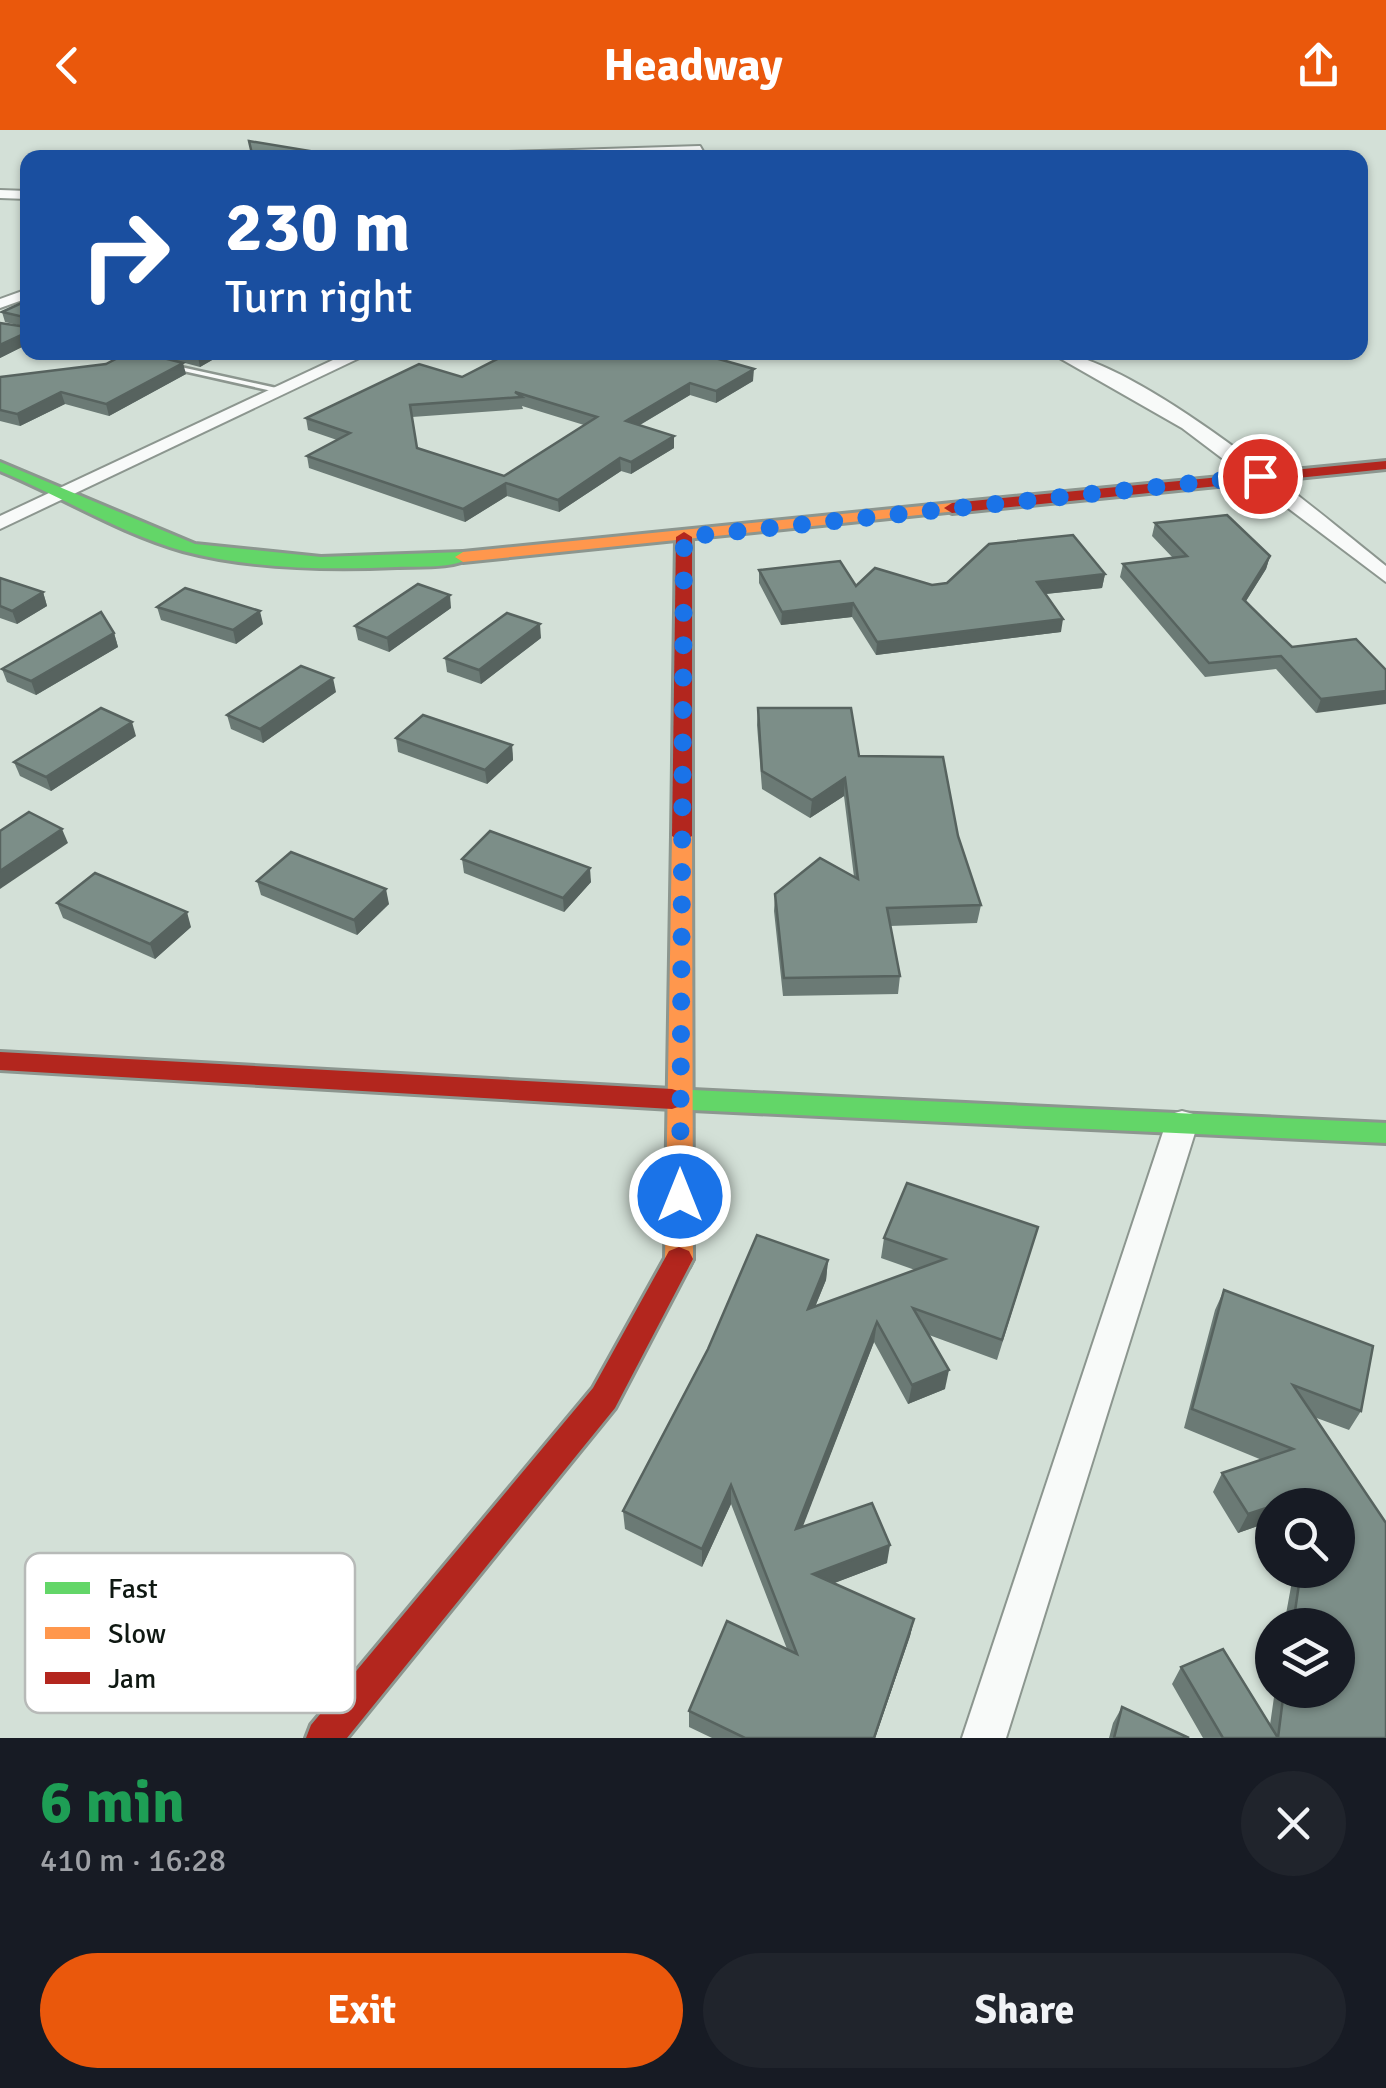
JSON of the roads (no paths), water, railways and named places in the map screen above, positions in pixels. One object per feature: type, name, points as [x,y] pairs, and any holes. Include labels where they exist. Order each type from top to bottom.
[{"type":"street","points":[[672,150],[701,149]]},
{"type":"street","points":[[0,523],[347,360]]},
{"type":"street","points":[[1076,360],[1115,377],[1260,476],[1386,576]]},
{"type":"street","points":[[0,466],[67,492],[122,522],[188,547],[283,562],[386,566],[1386,465]]},
{"type":"street","points":[[355,1700],[604,1398],[679,1260],[684,537]]},
{"type":"street","points":[[0,1061],[680,1100],[1386,1132]]},
{"type":"street","points":[[984,1738],[1182,1123]]},
{"type":"street","points":[[324,1738],[345,1713]]},
{"type":"lane","points":[[146,360],[281,392]]}]
